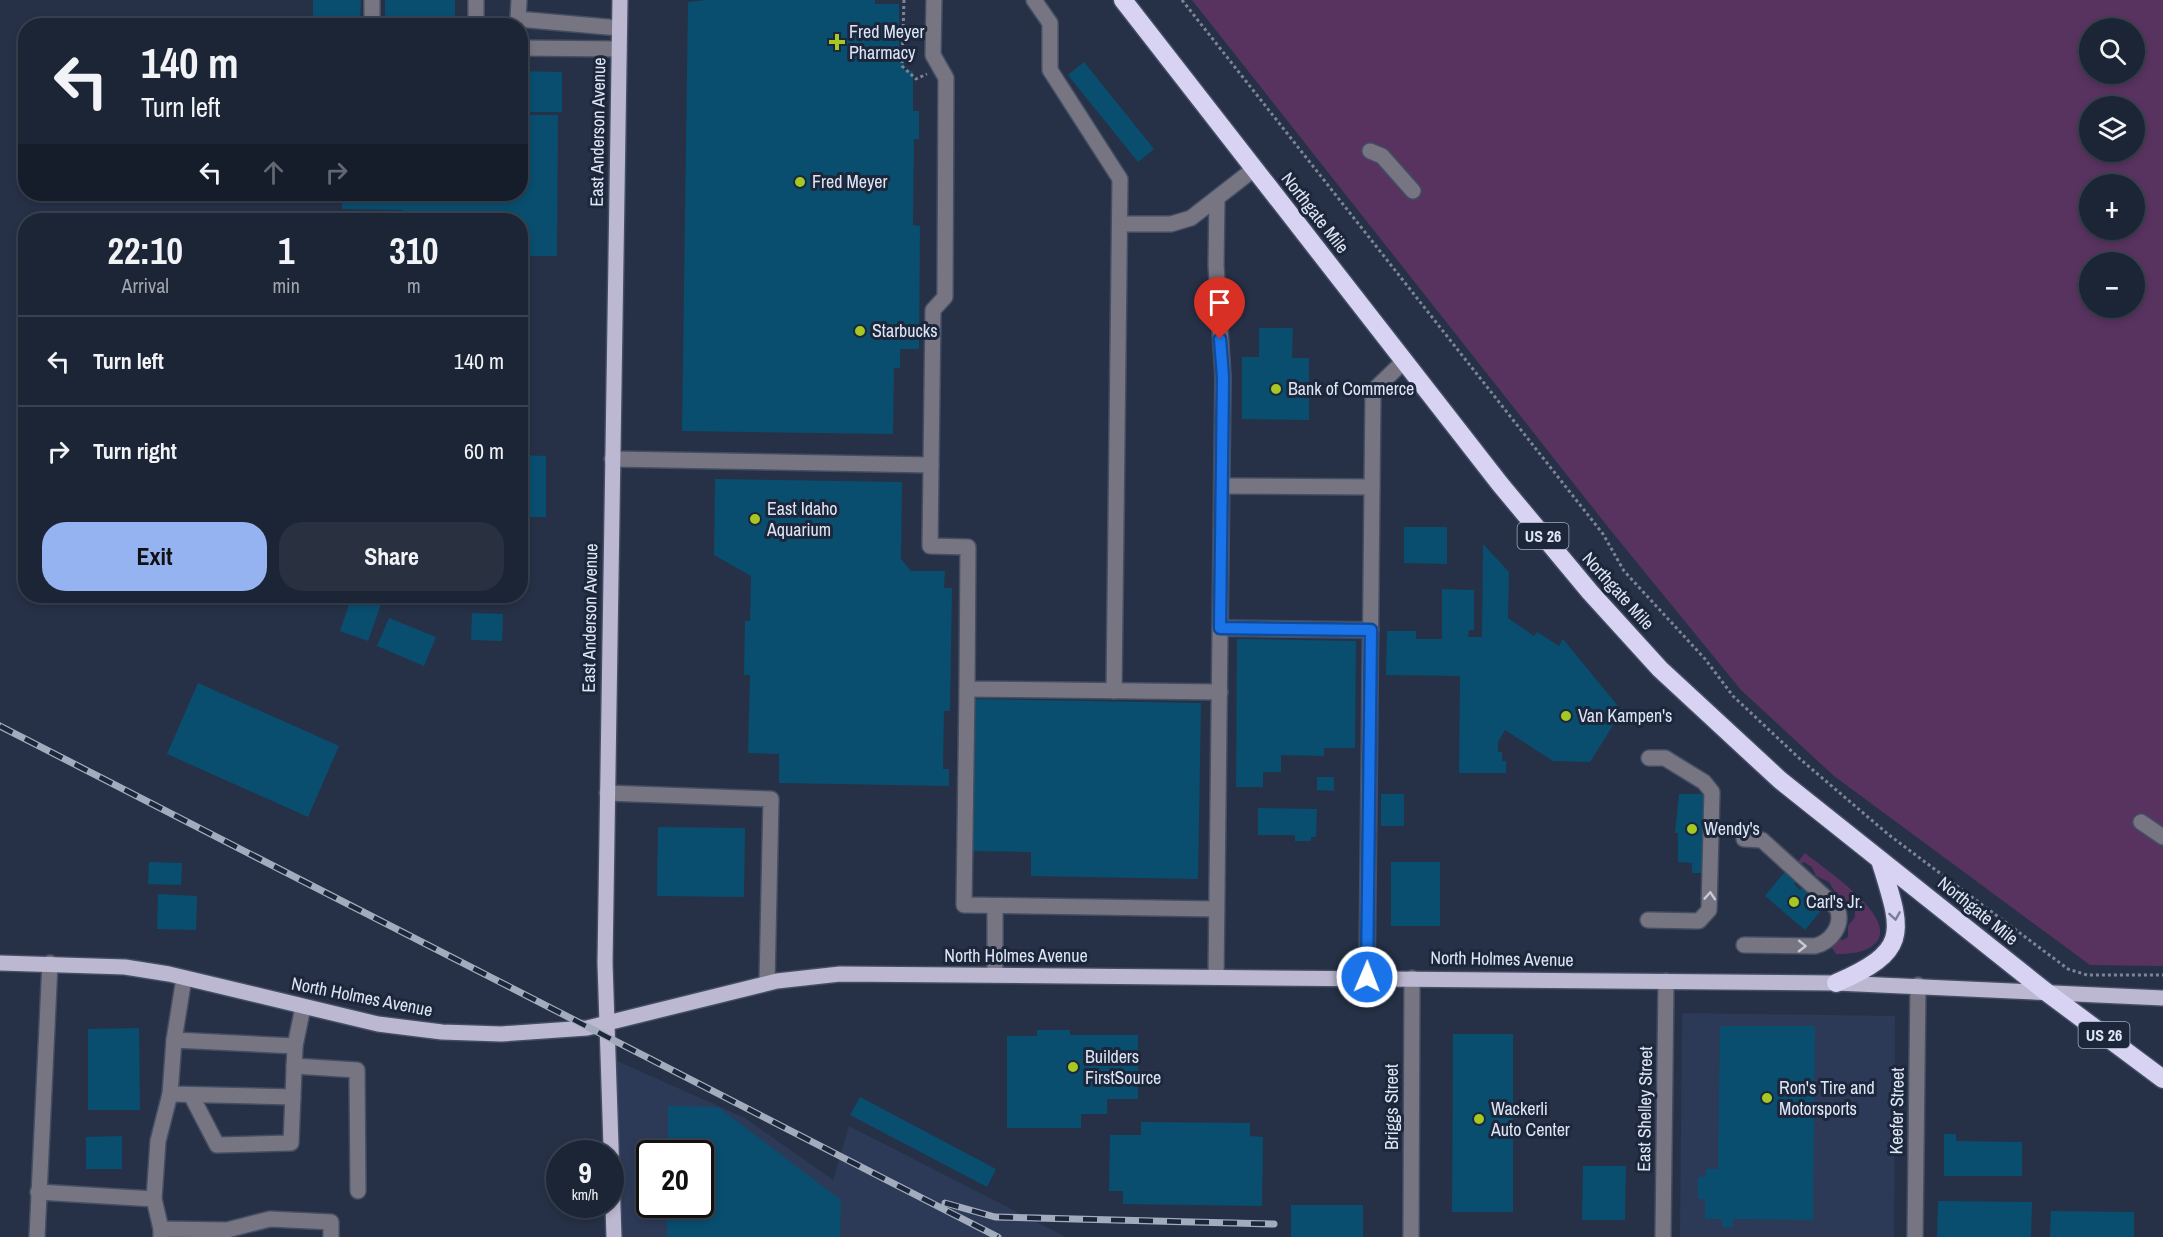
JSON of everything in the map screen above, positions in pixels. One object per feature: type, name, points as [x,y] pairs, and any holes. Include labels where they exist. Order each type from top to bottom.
[{"type":"highway","name":"Northgate Mile","points":[[1123,0],[1403,362],[1533,525],[1660,669],[1780,780],[2045,992],[2163,1079]]},
{"type":"highway","points":[[1836,983],[1862,972],[1889,952],[1894,944],[1896,928],[1892,897],[1880,860]]},
{"type":"main road","name":"East Anderson Avenue","points":[[614,1237],[605,1022],[620,0]]},
{"type":"main road","name":"North Holmes Avenue","points":[[0,963],[125,967],[184,978],[378,1024],[442,1032],[501,1034],[587,1028],[767,983],[840,974],[1836,983],[2163,998]]},
{"type":"street","points":[[372,0],[372,18]]},
{"type":"street","points":[[476,0],[476,18]]},
{"type":"street","points":[[518,18],[519,0]]},
{"type":"street","points":[[934,0],[933,55],[946,78],[946,177],[945,297],[933,310],[930,546],[968,546],[964,905],[1216,909]]},
{"type":"street","points":[[1034,0],[1050,23],[1050,70],[1120,179],[1114,691]]},
{"type":"street","points":[[528,20],[619,28]]},
{"type":"street","points":[[528,48],[619,49]]},
{"type":"street","points":[[1370,151],[1382,156],[1413,191]]},
{"type":"street","points":[[1120,224],[1171,224],[1191,218],[1254,169]]},
{"type":"street","points":[[1216,977],[1223,377],[1216,266],[1217,198]]},
{"type":"street","points":[[1367,977],[1373,391],[1403,362]]},
{"type":"street","points":[[612,459],[931,465]]},
{"type":"street","points":[[1222,486],[1372,487]]},
{"type":"street","points":[[1220,628],[1371,630]]},
{"type":"street","points":[[967,689],[1220,692]]},
{"type":"street","points":[[1648,920],[1699,921],[1709,910],[1712,792],[1704,782],[1665,758],[1649,758]]},
{"type":"street","points":[[607,794],[771,799],[767,983]]},
{"type":"street","points":[[2141,822],[2163,837]]},
{"type":"street","points":[[1744,839],[1762,840],[1837,908],[1839,918],[1830,939],[1824,944],[1815,946],[1744,945]]},
{"type":"street","points":[[995,906],[995,975]]},
{"type":"street","points":[[37,1237],[50,963]]},
{"type":"street","points":[[184,978],[174,1040],[170,1094],[158,1141],[154,1199],[161,1233],[227,1230],[270,1219],[280,1219],[331,1221],[331,1237]]},
{"type":"street","name":"Briggs Street","points":[[1411,1237],[1412,978]]},
{"type":"street","name":"East Shelley Street","points":[[1663,1237],[1666,981]]},
{"type":"street","name":"Keefer Street","points":[[1915,1237],[1918,985]]},
{"type":"street","points":[[191,1095],[217,1145],[291,1143],[295,1046],[303,1007]]},
{"type":"street","points":[[174,1040],[295,1046]]},
{"type":"street","points":[[294,1066],[357,1070],[358,1191]]},
{"type":"street","points":[[170,1094],[293,1097]]},
{"type":"street","points":[[38,1192],[154,1199]]},
{"type":"path","points":[[904,0],[902,66],[916,79],[927,74]]},
{"type":"path","points":[[1182,0],[1603,534],[1624,571],[1705,659],[1733,696],[1800,759],[1889,835],[2065,966],[2087,975],[2163,975]]},
{"type":"shaded area","points":[[1192,0],[2163,0],[2163,966],[2090,965],[1834,776],[1741,690],[1612,532]]},
{"type":"shaded area","points":[[1805,853],[1854,892],[1876,918],[1880,929],[1878,940],[1870,948],[1853,953],[1836,954],[1831,946],[1837,939],[1843,940],[1848,937],[1848,926],[1855,917],[1855,911],[1837,895],[1829,882],[1816,876],[1812,867],[1804,862],[1798,866],[1796,864]]},
{"type":"shaded area","points":[[1682,1013],[1895,1016],[1894,1237],[1680,1237]]},
{"type":"shaded area","points":[[606,1056],[745,1118],[833,1180],[849,1126],[1066,1237],[613,1237],[612,1218],[624,1218],[624,1140],[609,1140]]},
{"type":"building","points":[[313,0],[361,0],[360,18],[313,18]]},
{"type":"building","points":[[385,0],[455,0],[455,18],[385,18]]},
{"type":"building","name":"Fred Meyer","points":[[875,0],[875,4],[899,4],[899,50],[904,50],[904,70],[913,71],[913,111],[919,111],[919,139],[914,139],[913,225],[920,226],[919,349],[900,349],[900,368],[894,368],[893,434],[682,431],[688,2]]},
{"type":"building","points":[[1084,62],[1154,149],[1138,162],[1068,75]]},
{"type":"building","points":[[528,71],[562,72],[562,112],[528,112]]},
{"type":"building","points":[[528,115],[558,115],[557,256],[528,256],[528,213],[403,213],[403,210],[342,209],[342,201],[528,201]]},
{"type":"building","points":[[1259,328],[1293,328],[1292,358],[1309,358],[1309,420],[1242,419],[1242,357],[1259,357]]},
{"type":"building","points":[[528,455],[546,456],[546,517],[528,517]]},
{"type":"building","points":[[715,479],[902,482],[901,559],[911,571],[945,571],[944,588],[952,588],[950,711],[944,711],[943,769],[949,769],[949,786],[779,783],[779,754],[748,753],[750,675],[744,675],[745,621],[750,621],[751,576],[714,555]]},
{"type":"building","points":[[1404,527],[1447,527],[1447,564],[1404,563]]},
{"type":"building","points":[[1483,544],[1509,572],[1508,618],[1534,636],[1537,632],[1559,646],[1563,639],[1622,711],[1590,762],[1553,761],[1505,730],[1498,742],[1498,752],[1502,752],[1502,761],[1506,761],[1506,773],[1459,773],[1460,676],[1386,675],[1387,631],[1416,631],[1416,639],[1442,639],[1442,589],[1474,590],[1474,630],[1469,630],[1468,637],[1482,637]]},
{"type":"building","points":[[350,603],[382,603],[368,641],[340,631]]},
{"type":"building","points":[[472,613],[503,614],[502,641],[471,640]]},
{"type":"building","points":[[389,618],[436,637],[424,666],[377,646]]},
{"type":"building","points":[[1237,639],[1356,641],[1355,748],[1324,748],[1324,756],[1281,755],[1281,772],[1263,772],[1263,787],[1236,787]]},
{"type":"building","points":[[198,683],[339,746],[308,817],[167,754]]},
{"type":"building","points":[[973,699],[1201,703],[1198,879],[1031,876],[1031,852],[970,851]]},
{"type":"building","points":[[1317,777],[1334,777],[1334,791],[1317,790]]},
{"type":"building","points":[[1381,794],[1404,794],[1404,826],[1381,826]]},
{"type":"building","points":[[1679,794],[1705,794],[1704,873],[1692,873],[1692,863],[1678,862],[1678,833],[1675,833]]},
{"type":"building","points":[[1258,808],[1317,809],[1316,837],[1311,837],[1311,841],[1295,841],[1295,835],[1258,835]]},
{"type":"building","points":[[658,827],[745,828],[744,897],[657,896]]},
{"type":"building","points":[[149,862],[182,863],[181,885],[148,884]]},
{"type":"building","points":[[1391,862],[1440,862],[1440,926],[1391,926]]},
{"type":"building","points":[[1787,869],[1798,878],[1794,884],[1800,890],[1803,886],[1824,907],[1805,930],[1765,896]]},
{"type":"building","points":[[158,894],[197,896],[196,930],[157,929]]},
{"type":"building","name":"Ron's Tire and Motorsports","points":[[1720,1026],[1815,1026],[1813,1220],[1733,1219],[1733,1227],[1722,1227],[1722,1219],[1705,1219],[1705,1199],[1698,1199],[1698,1177],[1706,1176],[1706,1169],[1718,1169]]},
{"type":"building","points":[[139,1028],[140,1110],[88,1110],[88,1029]]},
{"type":"building","name":"Builders FirstSource","points":[[1037,1030],[1070,1030],[1070,1035],[1138,1035],[1138,1099],[1107,1099],[1107,1114],[1081,1114],[1081,1128],[1007,1128],[1007,1036],[1037,1036]]},
{"type":"building","points":[[1453,1034],[1513,1034],[1513,1212],[1452,1212]]},
{"type":"building","points":[[860,1097],[996,1169],[987,1187],[850,1115]]},
{"type":"building","points":[[668,1106],[718,1107],[841,1200],[840,1237],[667,1237],[667,1218],[714,1218],[714,1140],[668,1140]]},
{"type":"building","points":[[1141,1122],[1250,1123],[1250,1136],[1263,1137],[1262,1206],[1123,1204],[1123,1191],[1109,1191],[1110,1135],[1141,1135]]},
{"type":"building","points":[[1944,1134],[1956,1134],[1956,1141],[2022,1142],[2022,1176],[1944,1176]]},
{"type":"building","points":[[122,1136],[122,1169],[86,1169],[86,1137]]},
{"type":"building","points":[[1583,1166],[1626,1166],[1625,1220],[1582,1220]]},
{"type":"building","points":[[1938,1201],[2032,1202],[2031,1237],[1937,1237]]},
{"type":"building","points":[[1291,1205],[1363,1205],[1363,1237],[1291,1237]]},
{"type":"building","points":[[2051,1211],[2134,1212],[2134,1237],[2050,1237]]},
{"type":"railway","points":[[0,726],[998,1237]]},
{"type":"railway","points":[[945,1203],[995,1217],[1274,1224]]},
{"type":"place","name":"Fred Meyer Pharmacy","points":[[837,42]]},
{"type":"place","name":"Fred Meyer","points":[[800,182]]},
{"type":"place","name":"Starbucks","points":[[860,331]]},
{"type":"place","name":"Bank of Commerce","points":[[1276,389]]},
{"type":"place","name":"East Idaho Aquarium","points":[[755,519]]},
{"type":"place","name":"Van Kampen's","points":[[1566,716]]},
{"type":"place","name":"Wendy's","points":[[1692,829]]},
{"type":"place","name":"Carl's Jr.","points":[[1794,902]]},
{"type":"place","name":"Builders FirstSource","points":[[1073,1067]]},
{"type":"place","name":"Ron's Tire and Motorsports","points":[[1767,1098]]},
{"type":"place","name":"Wackerli Auto Center","points":[[1479,1119]]},
{"type":"route","points":[[1220,339],[1223,377],[1220,628],[1371,630],[1367,977]]}]
